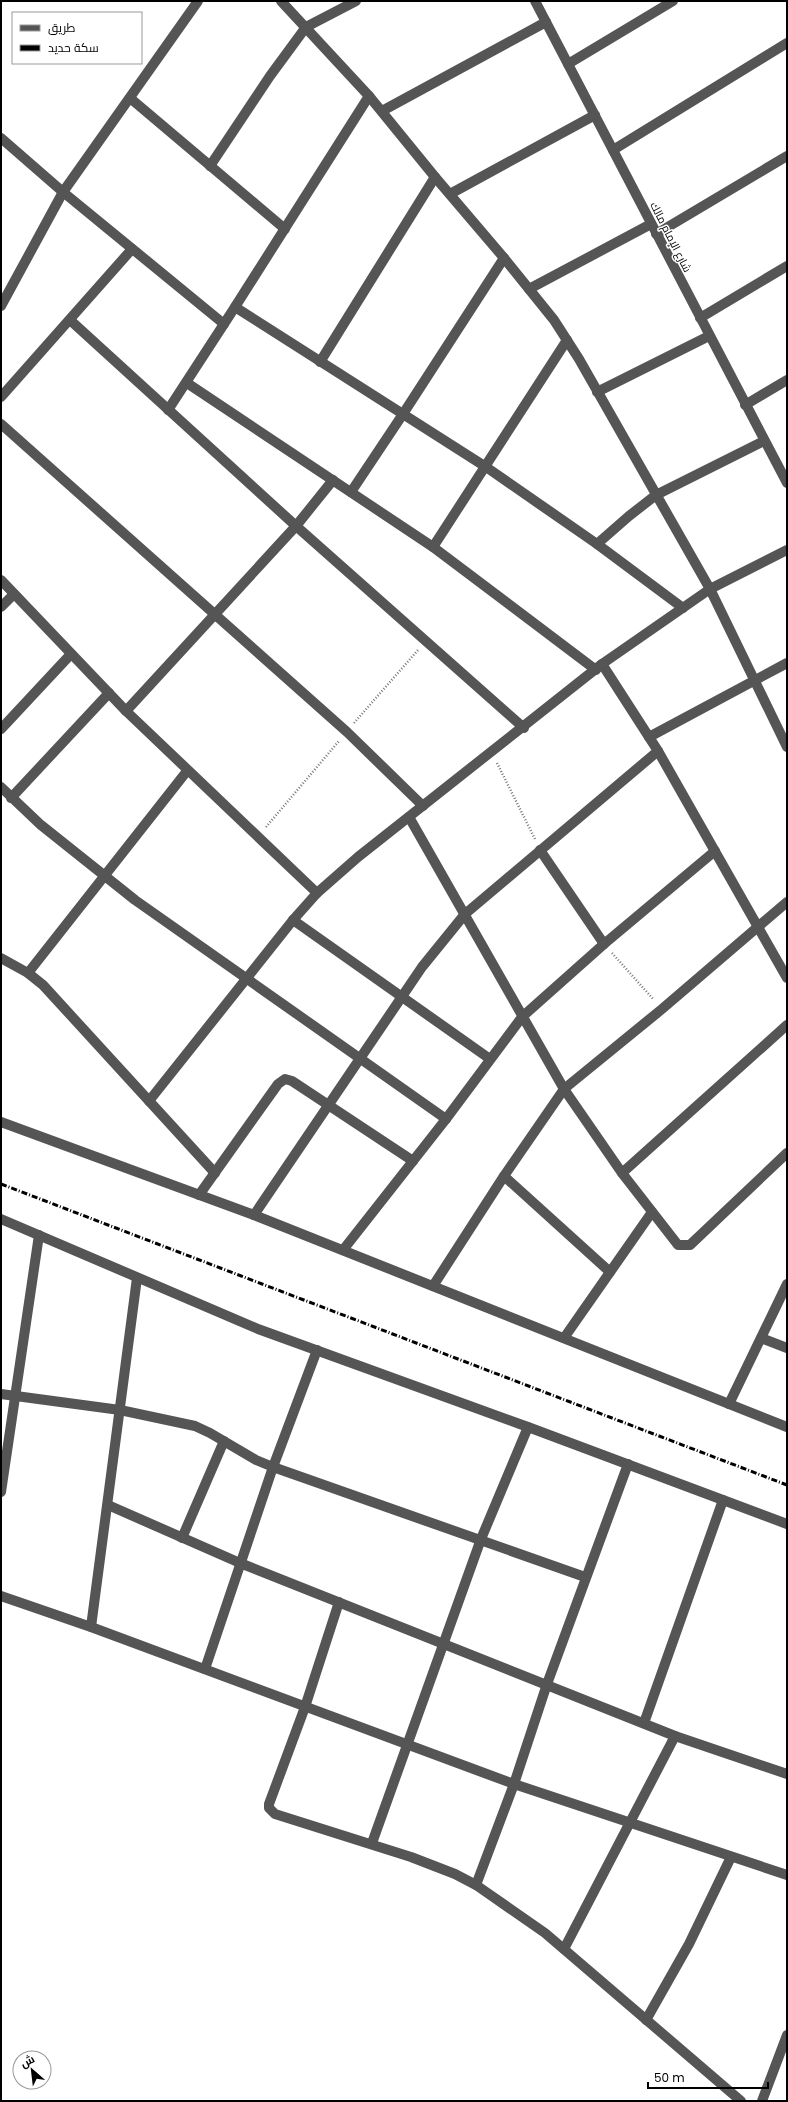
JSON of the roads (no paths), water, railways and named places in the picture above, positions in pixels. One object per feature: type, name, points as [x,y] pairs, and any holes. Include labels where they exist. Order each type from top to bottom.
[{"type":"street","points":[[1,306],[63,192],[198,1]]},
{"type":"street","points":[[282,1],[382,111],[435,177],[504,258],[567,340],[710,589],[787,747]]},
{"type":"street","points":[[210,166],[270,76],[306,27],[356,1]]},
{"type":"street","name":"شارع الإمام مالك","points":[[536,1],[709,336],[787,483]]},
{"type":"street","points":[[568,64],[672,1]]},
{"type":"street","points":[[382,111],[546,22]]},
{"type":"street","points":[[613,150],[787,43]]},
{"type":"street","points":[[168,410],[187,383],[285,230],[369,96]]},
{"type":"street","points":[[130,98],[285,230]]},
{"type":"street","points":[[450,194],[595,115]]},
{"type":"street","points":[[1,138],[63,192],[224,324]]},
{"type":"street","points":[[529,290],[654,229],[787,156]]},
{"type":"street","points":[[320,362],[435,177]]},
{"type":"street","points":[[1,397],[132,249]]},
{"type":"street","points":[[351,492],[504,258]]},
{"type":"street","points":[[700,318],[787,266]]},
{"type":"street","points":[[235,307],[486,467],[597,544],[683,608]]},
{"type":"street","points":[[70,320],[296,526],[524,728]]},
{"type":"street","points":[[597,392],[709,336]]},
{"type":"street","points":[[433,547],[567,340]]},
{"type":"street","points":[[745,405],[787,380]]},
{"type":"street","points":[[187,383],[433,547],[599,667],[658,751],[787,978]]},
{"type":"street","points":[[1,424],[347,732],[422,806]]},
{"type":"street","points":[[597,544],[656,495],[764,441]]},
{"type":"street","points":[[126,711],[216,615],[296,526],[333,480]]},
{"type":"street","points":[[149,1101],[293,920],[317,893],[358,857],[524,728],[599,667],[710,589],[787,550]]},
{"type":"street","points":[[1,580],[126,711],[187,771],[317,893]]},
{"type":"street","points":[[1,607],[14,594]]},
{"type":"street","points":[[1,729],[71,654]]},
{"type":"street","points":[[649,737],[787,663]]},
{"type":"street","points":[[11,798],[109,693]]},
{"type":"street","points":[[254,1215],[438,945],[466,914],[658,751]]},
{"type":"street","points":[[28,973],[187,771]]},
{"type":"street","points":[[1,787],[41,825],[135,900],[246,980],[446,1119]]},
{"type":"street","points":[[409,817],[466,914],[522,1017],[564,1089],[622,1173],[678,1245],[690,1245],[787,1153]]},
{"type":"street","points":[[540,850],[604,944]]},
{"type":"street","points":[[343,1250],[446,1119],[522,1017],[604,944],[715,851]]},
{"type":"street","points":[[433,1286],[504,1176],[564,1089],[662,1009],[787,902]]},
{"type":"street","points":[[293,920],[490,1059]]},
{"type":"street","points":[[1,958],[28,973],[43,986],[214,1173]]},
{"type":"street","points":[[622,1173],[787,1025]]},
{"type":"street","points":[[198,1195],[281,1081],[284,1079],[292,1081],[413,1161]]},
{"type":"street","points":[[1,1122],[254,1215],[787,1427]]},
{"type":"street","points":[[504,1176],[610,1272]]},
{"type":"street","points":[[564,1338],[652,1212]]},
{"type":"street","points":[[1,1219],[250,1326],[528,1427],[787,1524]]},
{"type":"street","points":[[1,1492],[39,1235]]},
{"type":"street","points":[[91,1627],[137,1278]]},
{"type":"street","points":[[729,1404],[787,1284]]},
{"type":"street","points":[[761,1338],[787,1348]]},
{"type":"street","points":[[205,1669],[273,1467],[317,1350]]},
{"type":"street","points":[[1,1394],[120,1410],[195,1426],[256,1460],[273,1467],[481,1539],[585,1577]]},
{"type":"street","points":[[372,1843],[481,1539],[528,1427]]},
{"type":"street","points":[[182,1538],[224,1441]]},
{"type":"street","points":[[476,1885],[514,1784],[546,1684],[628,1464]]},
{"type":"street","points":[[644,1723],[723,1500]]},
{"type":"street","points":[[108,1505],[240,1563],[675,1736],[787,1774]]},
{"type":"street","points":[[1,1596],[91,1627],[514,1784],[629,1824],[787,1875]]},
{"type":"street","points":[[339,1602],[305,1707],[269,1804],[269,1808],[275,1814],[372,1843],[455,1874],[476,1885],[545,1933],[741,2101]]},
{"type":"street","points":[[564,1949],[675,1736]]},
{"type":"street","points":[[646,2020],[689,1944],[731,1857]]},
{"type":"street","points":[[762,2101],[786,2040]]},
{"type":"railway","points":[[1,1184],[787,1485]]}]
